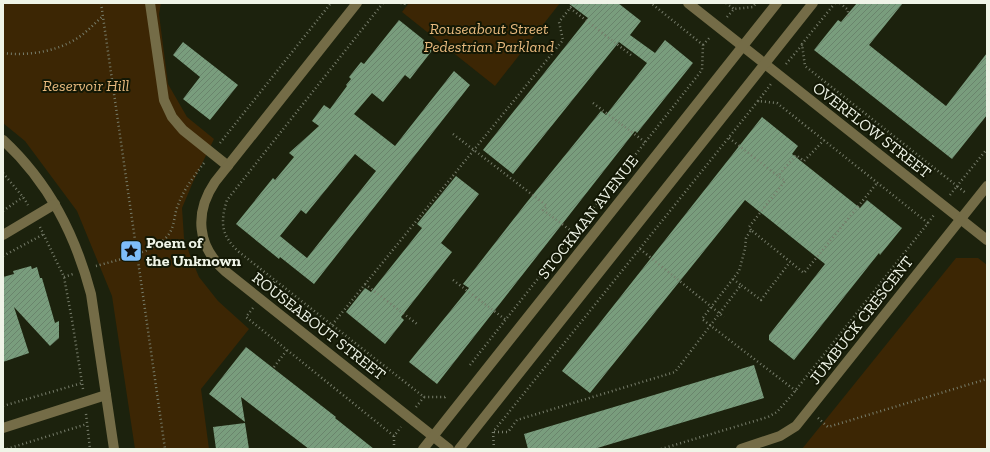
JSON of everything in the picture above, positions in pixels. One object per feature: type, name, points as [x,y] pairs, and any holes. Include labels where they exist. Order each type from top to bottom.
[{"type":"street","points":[[150,3],[164,100],[172,117],[183,130],[228,166]]},
{"type":"street","name":"ROUSEABOUT STREET","points":[[357,3],[212,186],[205,199],[201,219],[203,238],[211,256],[217,264],[446,447]]},
{"type":"street","name":"OVERFLOW STREET","points":[[688,3],[987,240]]},
{"type":"street","name":"STOCKMAN AVENUE","points":[[423,449],[777,3]]},
{"type":"street","points":[[458,449],[813,3]]},
{"type":"street","points":[[3,140],[27,166],[55,204],[77,248],[90,288],[96,318],[114,449]]},
{"type":"street","name":"JUMBUCK CRESCENT","points":[[741,449],[771,440],[789,432],[796,426],[987,186]]},
{"type":"street","points":[[3,235],[55,204]]},
{"type":"street","points":[[3,428],[106,395]]},
{"type":"path","points":[[101,3],[165,449]]},
{"type":"path","points":[[383,3],[227,200],[222,222],[225,235],[230,244],[239,252],[424,397],[446,397],[450,392]]},
{"type":"path","points":[[401,3],[404,5],[405,3]]},
{"type":"path","points":[[332,325],[563,40],[559,22],[574,3]]},
{"type":"path","points":[[468,368],[702,70],[703,45],[651,3]]},
{"type":"path","points":[[726,3],[734,9],[752,7],[756,3]]},
{"type":"path","points":[[835,3],[802,44],[806,66],[957,186],[987,149]]},
{"type":"path","points":[[840,3],[848,10],[848,19]]},
{"type":"path","points":[[570,8],[631,55]]},
{"type":"path","points":[[3,53],[44,52],[62,46],[77,39],[103,16]]},
{"type":"path","points":[[494,449],[493,432],[758,101],[777,103],[928,223],[796,391],[777,412],[768,417],[660,449]]},
{"type":"path","points":[[593,103],[645,142]]},
{"type":"path","points":[[453,134],[546,206],[543,210],[574,233]]},
{"type":"path","points":[[729,138],[785,181],[749,227],[751,230],[746,238],[745,249],[739,271],[702,319],[796,391]]},
{"type":"path","points":[[778,176],[796,155],[804,161],[824,140]]},
{"type":"path","points":[[3,173],[23,197],[44,234],[64,277],[82,383],[90,449]]},
{"type":"path","points":[[751,230],[804,273],[877,182]]},
{"type":"path","points":[[3,211],[23,197]]},
{"type":"path","points":[[3,256],[44,234]]},
{"type":"path","points":[[834,236],[837,239]]},
{"type":"path","points":[[640,249],[724,317]]},
{"type":"path","points":[[733,279],[761,300],[790,262]]},
{"type":"path","points":[[453,280],[506,320]]},
{"type":"path","points":[[275,281],[246,317],[394,436]]},
{"type":"path","points":[[365,284],[417,324]]},
{"type":"path","points":[[493,432],[508,432],[517,420],[675,372],[740,285]]},
{"type":"path","points":[[274,367],[287,350]]},
{"type":"path","points":[[809,411],[828,427],[987,379]]},
{"type":"path","points":[[3,406],[82,383]]},
{"type":"path","points":[[7,449],[87,424]]},
{"type":"green space","name":"Reservoir Hill","points":[[3,3],[161,3],[159,14],[168,84],[187,117],[214,139],[182,208],[184,238],[199,277],[218,301],[249,329],[201,389],[209,449],[135,449],[112,296],[77,211],[25,141],[3,123]]},
{"type":"green space","name":"Rouseabout Street Pedestrian Parkland","points":[[409,3],[560,3],[495,86],[402,12]]},
{"type":"green space","points":[[956,258],[978,258],[987,265],[987,449],[802,449]]},
{"type":"building","points":[[568,3],[618,3],[641,21],[630,35],[655,53],[665,40],[693,63],[637,133],[635,131],[437,384],[409,362],[469,288],[463,284],[527,202],[601,111],[606,115],[647,63],[619,42],[513,174],[483,150],[588,18]]},
{"type":"building","points":[[857,3],[903,3],[869,45],[946,106],[987,53],[987,115],[952,159],[814,50],[838,20],[841,22]]},
{"type":"building","points":[[399,20],[434,48],[410,79],[405,75],[383,102],[372,93],[354,114],[395,146],[454,71],[470,85],[314,284],[280,257],[279,259],[236,224],[273,178],[275,180],[294,157],[289,153],[319,126],[312,121],[324,105],[330,109],[347,86],[346,85],[351,79],[349,77],[361,62],[364,64]],"holes":[[[355,154],[376,171],[307,258],[280,236],[301,210],[306,214]]]},
{"type":"building","points":[[183,42],[238,85],[210,120],[183,99],[200,77],[173,55]]},
{"type":"building","points":[[762,117],[798,146],[792,154],[860,208],[867,200],[902,228],[880,255],[879,253],[794,360],[769,340],[769,335],[825,264],[745,200],[590,393],[562,371]]},
{"type":"building","points":[[456,176],[479,194],[441,243],[452,252],[401,317],[404,320],[385,344],[346,312],[365,288],[371,292],[422,228],[417,224]]},
{"type":"building","points":[[31,266],[32,269],[37,267],[40,278],[42,278],[55,323],[59,321],[59,338],[50,346],[14,307],[29,353],[3,362],[3,277],[14,274],[13,271]]},
{"type":"building","points":[[246,347],[336,417],[335,418],[374,449],[309,449],[241,397],[245,422],[209,394]]},
{"type":"building","points":[[754,365],[764,398],[594,449],[528,449],[524,434]]},
{"type":"building","points":[[245,423],[249,449],[216,449],[213,427]]},
{"type":"place","name":"Poem of the Unknown","points":[[131,251]]}]
